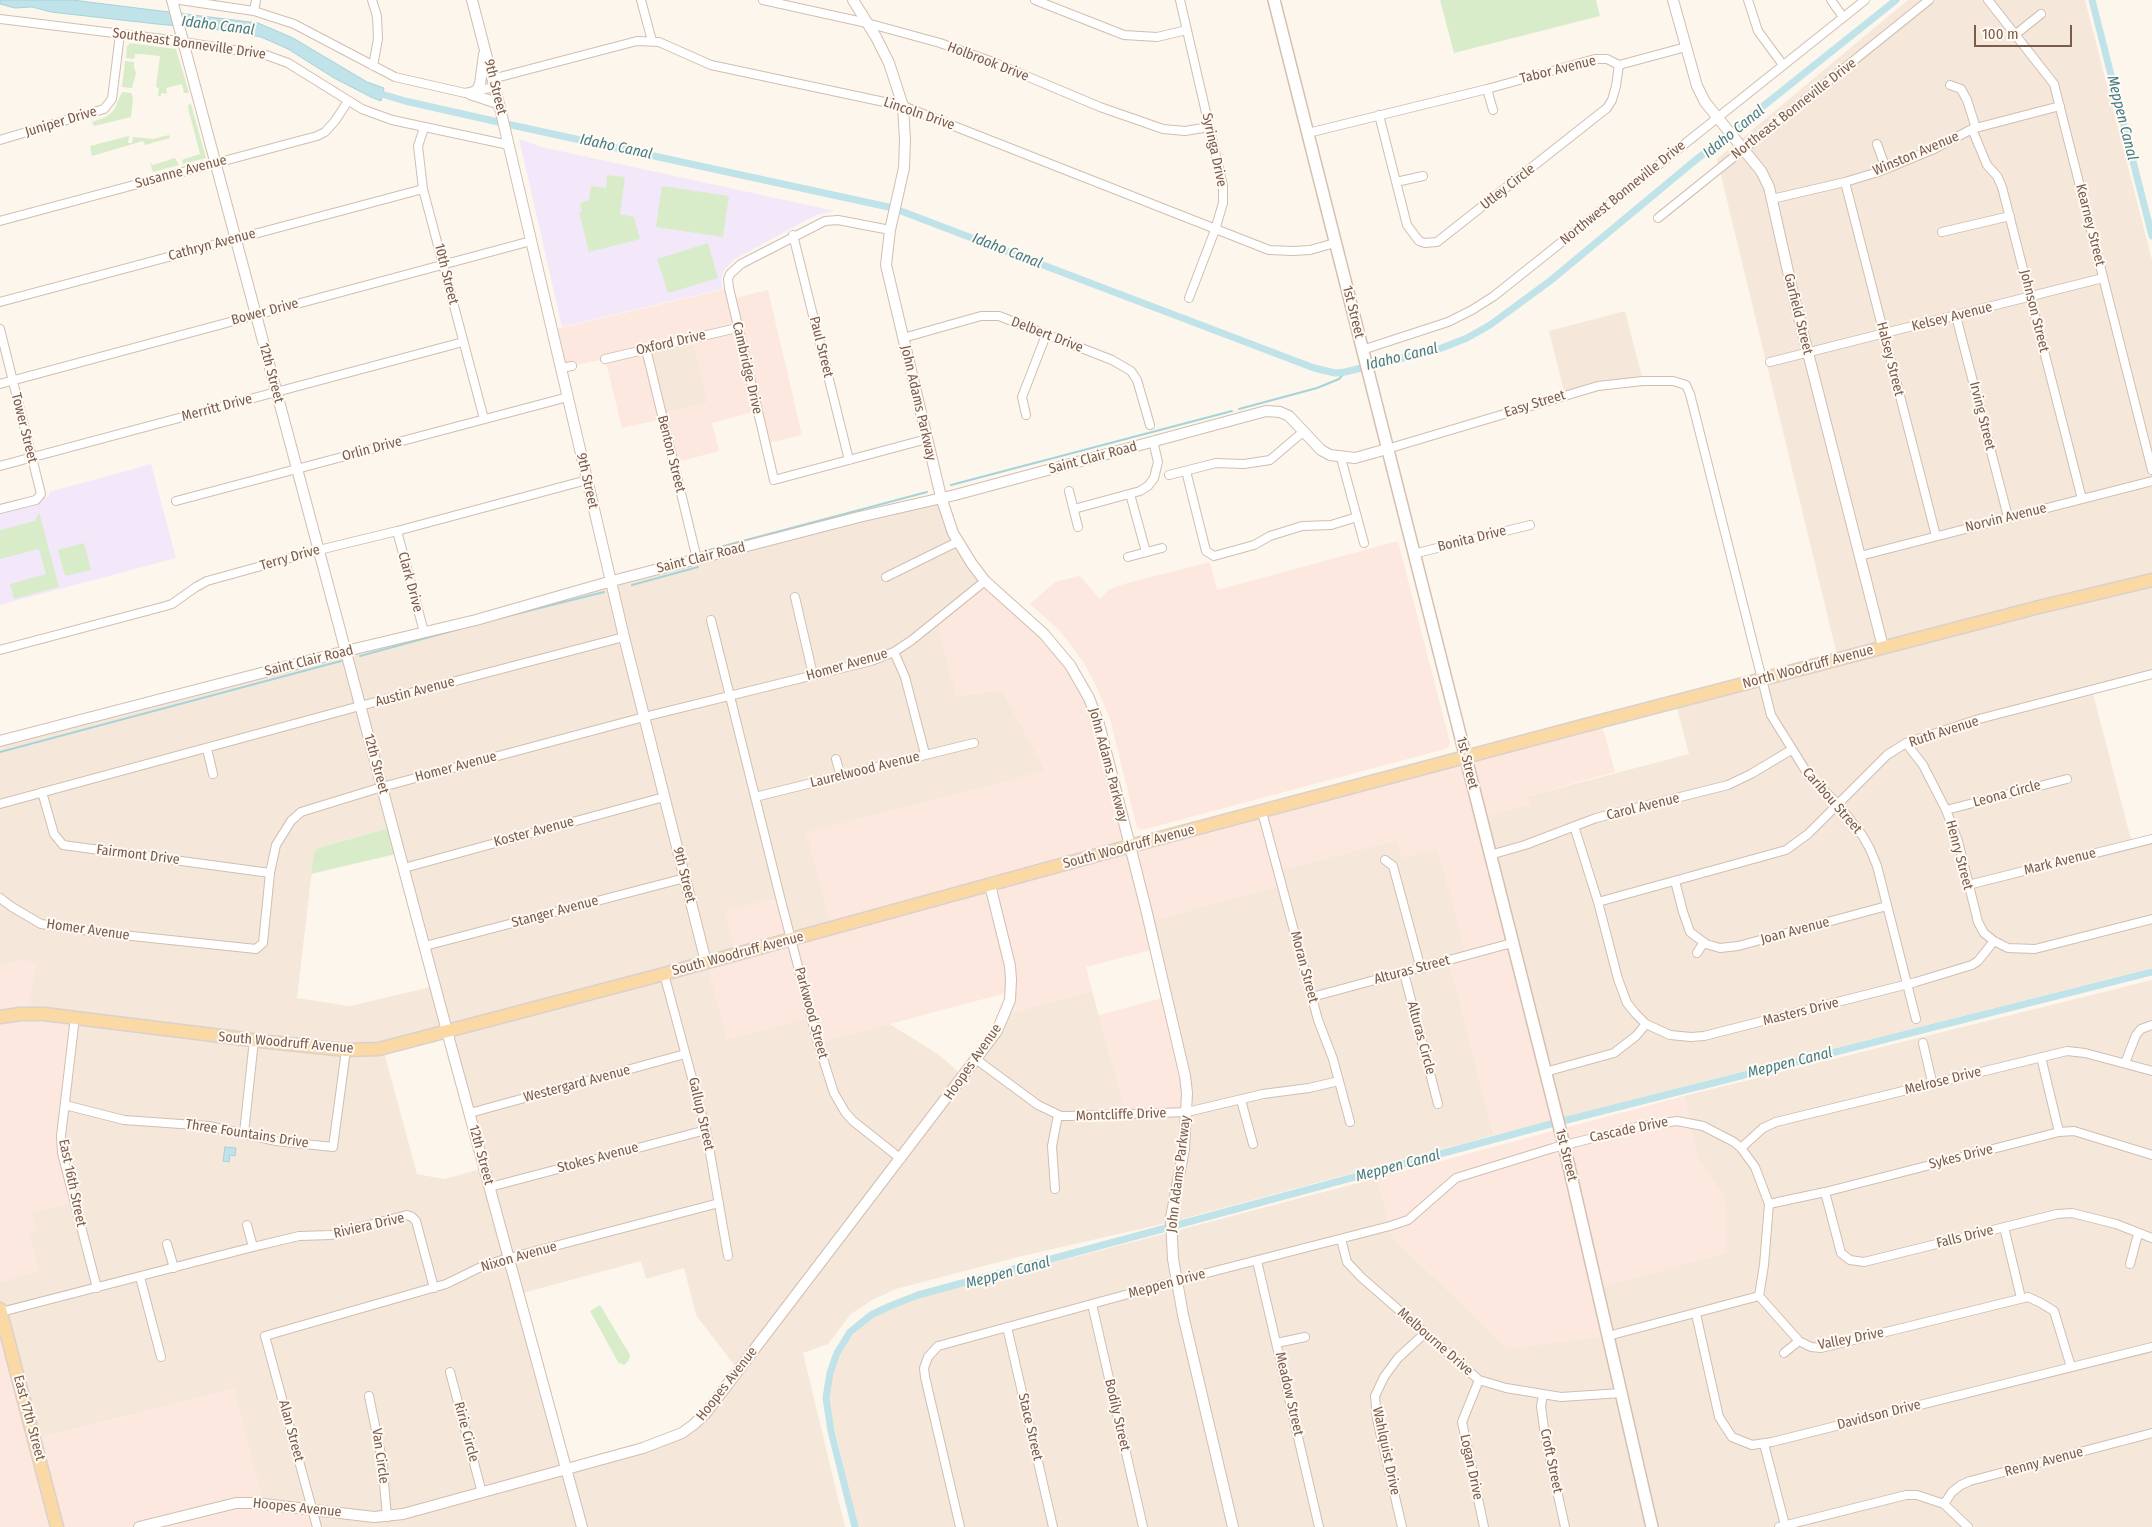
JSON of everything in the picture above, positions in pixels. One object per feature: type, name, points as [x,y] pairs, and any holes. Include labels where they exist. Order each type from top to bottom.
[{"type":"main road","name":"1st Street","points":[[1274,0],[1564,1145],[1652,1527]]},
{"type":"main road","name":"North Woodruff Avenue","points":[[1465,758],[1883,647],[2152,580]]},
{"type":"main road","name":"South Woodruff Avenue","points":[[0,1017],[20,1014],[74,1017],[346,1050],[379,1049],[791,940],[1130,846],[1465,758]]},
{"type":"main road","name":"East 17th Street","points":[[0,1311],[57,1527]]},
{"type":"street","points":[[254,11],[256,0]]},
{"type":"street","points":[[372,0],[377,16],[378,39],[373,66]]},
{"type":"street","name":"9th Street","points":[[472,0],[509,145],[624,637],[706,962]]},
{"type":"street","points":[[641,0],[652,41]]},
{"type":"street","name":"Holbrook Drive","points":[[763,0],[867,23],[940,43],[1163,129],[1185,131],[1209,127]]},
{"type":"street","name":"John Adams Parkway","points":[[853,0],[889,63],[902,106],[905,156],[898,199],[890,230],[886,265],[941,497],[958,542],[985,581],[1044,634],[1081,681],[1099,724],[1130,846],[1185,1076],[1187,1112],[1184,1149],[1173,1202],[1171,1226],[1176,1281],[1233,1527]]},
{"type":"street","points":[[1035,0],[1124,34],[1157,37],[1187,30]]},
{"type":"street","name":"Syringa Drive","points":[[1180,0],[1223,186],[1223,203],[1190,298]]},
{"type":"street","name":"Garfield Street","points":[[1673,0],[1697,86],[1705,102],[1717,118],[1737,139],[1761,171],[1772,199],[1794,298],[1883,647]]},
{"type":"street","points":[[1748,0],[1758,31],[1783,65]]},
{"type":"street","points":[[1831,0],[1843,16]]},
{"type":"street","name":"Northwest Bonneville Drive","points":[[1363,354],[1448,322],[1494,296],[1865,0]]},
{"type":"street","name":"Northeast Bonneville Drive","points":[[1658,218],[1929,0]]},
{"type":"street","name":"Kearney Street","points":[[1988,0],[2054,84],[2152,470]]},
{"type":"street","points":[[175,3],[254,11],[294,24],[394,77],[470,94],[497,103],[500,108]]},
{"type":"street","name":"12th Street","points":[[175,3],[183,42],[318,550],[582,1527]]},
{"type":"street","points":[[2016,34],[2041,14]]},
{"type":"street","name":"Southeast Bonneville Drive","points":[[0,19],[245,50],[277,58],[318,80],[348,101],[392,120],[509,145]]},
{"type":"street","name":"Juniper Drive","points":[[0,140],[104,109],[112,99],[120,34]]},
{"type":"street","name":"Lincoln Drive","points":[[470,94],[493,83],[619,46],[652,41],[670,46],[711,65],[902,106],[1269,250],[1304,250],[1335,243]]},
{"type":"street","points":[[470,94],[477,90],[480,84],[484,47]]},
{"type":"street","name":"Tabor Avenue","points":[[1308,133],[1487,89],[1595,59],[1608,59],[1619,65],[1686,47]]},
{"type":"street","name":"Utley Circle","points":[[1379,115],[1411,231],[1419,241],[1425,243],[1437,242],[1606,108],[1612,100],[1619,65]]},
{"type":"street","name":"Johnson Street","points":[[1950,85],[1961,89],[1967,100],[1974,129],[1988,165],[1997,176],[2002,187],[2082,499]]},
{"type":"street","points":[[1487,89],[1493,110]]},
{"type":"street","name":"Susanne Avenue","points":[[0,221],[316,136],[335,121],[348,101]]},
{"type":"street","name":"Winston Avenue","points":[[1772,199],[1845,182],[1886,169],[1934,149],[1974,129],[2060,106]]},
{"type":"street","name":"10th Street","points":[[424,128],[418,146],[423,189],[484,419]]},
{"type":"street","points":[[1877,144],[1886,169]]},
{"type":"street","points":[[1396,182],[1423,176]]},
{"type":"street","name":"Halsey Street","points":[[1845,182],[1936,536]]},
{"type":"street","name":"Cathryn Avenue","points":[[0,302],[423,189]]},
{"type":"street","points":[[1942,232],[2010,216]]},
{"type":"street","name":"Cambridge Drive","points":[[890,230],[831,219],[793,235],[741,264],[730,274],[728,279],[729,288],[774,480],[926,440]]},
{"type":"street","name":"Paul Street","points":[[793,235],[849,460]]},
{"type":"street","name":"Bower Drive","points":[[0,384],[531,241]]},
{"type":"street","name":"Kelsey Avenue","points":[[1770,362],[2103,278]]},
{"type":"street","name":"Delbert Drive","points":[[903,338],[981,316],[999,316],[1112,360],[1132,371],[1137,380],[1150,425]]},
{"type":"street","name":"Irving Street","points":[[1956,316],[2008,517]]},
{"type":"street","name":"Oxford Drive","points":[[605,358],[737,328]]},
{"type":"street","name":"Tower Street","points":[[0,329],[41,494],[39,498],[0,509]]},
{"type":"street","points":[[1026,415],[1022,397],[1046,335]]},
{"type":"street","name":"Merritt Drive","points":[[0,466],[463,342]]},
{"type":"street","name":"Benton Street","points":[[646,350],[697,559]]},
{"type":"street","points":[[561,368],[572,366]]},
{"type":"street","name":"Easy Street","points":[[1387,449],[1598,386],[1643,381],[1674,381],[1686,385]]},
{"type":"street","name":"Caribou Street","points":[[1686,385],[1690,393],[1771,715],[1809,776],[1838,804],[1862,835],[1870,850],[1887,906],[1916,1019]]},
{"type":"street","name":"Orlin Drive","points":[[176,501],[568,397]]},
{"type":"street","name":"Saint Clair Road","points":[[0,741],[1259,413],[1274,411],[1289,416],[1321,450],[1330,456],[1341,458]]},
{"type":"street","points":[[1169,475],[1216,463],[1244,464],[1270,460],[1304,431]]},
{"type":"street","points":[[1074,509],[1140,491],[1148,486],[1154,478],[1158,462],[1153,441]]},
{"type":"street","points":[[1364,543],[1341,458],[1355,458],[1387,449]]},
{"type":"street","points":[[1186,470],[1206,551],[1214,556],[1254,545],[1270,536],[1302,526],[1331,525],[1357,518]]},
{"type":"street","name":"Terry Drive","points":[[0,650],[162,608],[172,604],[196,587],[207,582],[318,550],[397,531],[587,480]]},
{"type":"street","name":"Norvin Avenue","points":[[1860,556],[2152,481]]},
{"type":"street","points":[[1069,491],[1078,527]]},
{"type":"street","points":[[1130,494],[1146,552]]},
{"type":"street","name":"Bonita Drive","points":[[1414,554],[1530,524]]},
{"type":"street","name":"Clark Drive","points":[[397,531],[424,632]]},
{"type":"street","points":[[886,577],[958,542]]},
{"type":"street","points":[[1128,557],[1162,548]]},
{"type":"street","name":"Homer Avenue","points":[[2,903],[41,924],[113,934],[256,949],[263,943],[270,873],[280,837],[291,821],[301,812],[382,787],[644,717],[872,661],[894,652],[928,629],[985,581]]},
{"type":"street","points":[[795,598],[813,675]]},
{"type":"street","name":"Parkwood Street","points":[[711,620],[791,940],[834,1093],[845,1112],[853,1121],[901,1159]]},
{"type":"street","name":"Austin Avenue","points":[[0,804],[360,706],[624,637]]},
{"type":"street","points":[[894,652],[905,677],[924,754]]},
{"type":"street","name":"Ruth Avenue","points":[[1598,902],[1786,850],[1808,834],[1888,755],[1906,743],[1979,720],[2152,674]]},
{"type":"street","name":"Laurelwood Avenue","points":[[755,797],[974,743]]},
{"type":"street","name":"Henry Street","points":[[1906,743],[1923,765],[1946,810],[1958,841],[1978,922],[1984,932],[1994,942]]},
{"type":"street","points":[[207,749],[213,774]]},
{"type":"street","name":"Carol Avenue","points":[[1490,856],[1596,818],[1728,785],[1792,750]]},
{"type":"street","points":[[836,759],[841,777]]},
{"type":"street","name":"Leona Circle","points":[[1946,810],[2067,779]]},
{"type":"street","name":"Fairmont Drive","points":[[42,792],[54,834],[63,845],[270,873]]},
{"type":"street","name":"Koster Avenue","points":[[404,868],[664,797]]},
{"type":"street","name":"Moran Street","points":[[1262,812],[1312,997],[1350,1122]]},
{"type":"street","name":"Masters Drive","points":[[1574,826],[1598,902],[1624,996],[1634,1013],[1646,1024],[1670,1035],[1691,1038],[1704,1036],[1899,987],[1907,983],[1972,965],[1978,961],[1994,942]]},
{"type":"street","name":"Mark Avenue","points":[[1968,885],[2152,839]]},
{"type":"street","points":[[1385,860],[1393,866],[1421,969]]},
{"type":"street","name":"Stanger Avenue","points":[[425,946],[685,878]]},
{"type":"street","points":[[1675,882],[1690,932],[1704,942],[1697,954]]},
{"type":"street","name":"Hoopes Avenue","points":[[139,1527],[236,1503],[312,1509],[369,1517],[387,1517],[567,1470],[664,1441],[693,1425],[705,1414],[998,1031],[1010,1000],[1011,982],[1010,966],[990,885]]},
{"type":"street","name":"Joan Avenue","points":[[1704,942],[1720,948],[1728,948],[1887,906]]},
{"type":"street","points":[[1994,942],[2008,948],[2035,949],[2152,920]]},
{"type":"street","name":"Alturas Street","points":[[1312,997],[1512,943]]},
{"type":"street","name":"Alturas Circle","points":[[1404,973],[1438,1104]]},
{"type":"street","name":"Gallup Street","points":[[664,974],[706,1130],[728,1256]]},
{"type":"street","name":"East 16th Street","points":[[74,1017],[60,1136],[62,1153],[98,1288]]},
{"type":"street","points":[[1545,1072],[1614,1053],[1636,1036],[1646,1024]]},
{"type":"street","points":[[2126,1063],[2136,1035],[2141,1029],[2152,1024]]},
{"type":"street","points":[[244,1133],[254,1040]]},
{"type":"street","points":[[1923,1043],[1932,1082]]},
{"type":"street","name":"Three Fountains Drive","points":[[65,1105],[124,1120],[209,1126],[276,1141],[333,1147],[346,1050]]},
{"type":"street","name":"Melrose Drive","points":[[1741,1148],[1763,1128],[1776,1122],[1870,1100],[1932,1082],[2067,1051],[2085,1053],[2152,1071]]},
{"type":"street","name":"Westergard Avenue","points":[[470,1113],[685,1054]]},
{"type":"street","points":[[2041,1056],[2059,1132]]},
{"type":"street","name":"Montcliffe Drive","points":[[977,1060],[1038,1105],[1058,1115],[1069,1116],[1187,1112],[1263,1094],[1309,1088],[1339,1081]]},
{"type":"street","points":[[1241,1100],[1253,1144]]},
{"type":"street","points":[[1055,1189],[1052,1146],[1058,1115]]},
{"type":"street","name":"Cascade Drive","points":[[1564,1145],[1641,1126],[1677,1120],[1703,1126],[1724,1135],[1741,1148],[1755,1167],[1769,1204],[1764,1266],[1759,1296]]},
{"type":"street","name":"Stokes Avenue","points":[[490,1187],[706,1130]]},
{"type":"street","name":"Sykes Drive","points":[[1769,1204],[1825,1192],[2059,1132],[2074,1131],[2152,1155]]},
{"type":"street","name":"Meppen Drive","points":[[960,1527],[924,1368],[933,1350],[938,1346],[1408,1220],[1447,1184],[1465,1174],[1564,1145]]},
{"type":"street","name":"Falls Drive","points":[[1825,1192],[1841,1253],[1850,1260],[1864,1262],[2058,1214],[2072,1213],[2116,1224],[2152,1238]]},
{"type":"street","name":"Nixon Avenue","points":[[265,1336],[434,1288],[459,1279],[485,1265],[719,1203]]},
{"type":"street","name":"Riviera Drive","points":[[0,1311],[98,1288],[252,1247],[299,1236],[331,1235],[407,1215],[416,1221],[434,1288]]},
{"type":"street","points":[[247,1225],[252,1247]]},
{"type":"street","points":[[2004,1227],[2022,1298],[2035,1300],[2054,1311],[2071,1367]]},
{"type":"street","points":[[2130,1264],[2138,1234]]},
{"type":"street","name":"Melbourne Drive","points":[[1341,1239],[1344,1256],[1351,1267],[1479,1380],[1506,1388],[1543,1395],[1592,1396],[1622,1393]]},
{"type":"street","points":[[167,1244],[174,1268]]},
{"type":"street","name":"Meadow Street","points":[[1257,1261],[1319,1527]]},
{"type":"street","points":[[140,1277],[161,1357]]},
{"type":"street","points":[[1608,1336],[1759,1296]]},
{"type":"street","name":"Valley Drive","points":[[1759,1296],[1799,1341],[1811,1347],[1821,1348],[2022,1298]]},
{"type":"street","name":"Bodily Street","points":[[1092,1304],[1143,1527]]},
{"type":"street","name":"Davidson Drive","points":[[1696,1314],[1719,1417],[1732,1437],[1745,1443],[1764,1444],[2152,1347]]},
{"type":"street","name":"Stace Street","points":[[1007,1327],[1053,1527]]},
{"type":"street","name":"Wahlquist Drive","points":[[1402,1527],[1377,1419],[1375,1396],[1384,1377],[1398,1358],[1425,1333]]},
{"type":"street","name":"Alan Street","points":[[265,1336],[317,1527]]},
{"type":"street","points":[[1277,1343],[1305,1337]]},
{"type":"street","points":[[1784,1353],[1799,1341]]},
{"type":"street","name":"Ririe Circle","points":[[450,1372],[482,1492]]},
{"type":"street","name":"Logan Drive","points":[[1479,1380],[1462,1422],[1484,1527]]},
{"type":"street","name":"Croft Street","points":[[1543,1395],[1541,1406],[1545,1436],[1565,1527]]},
{"type":"street","name":"Van Circle","points":[[369,1396],[382,1460],[387,1517]]},
{"type":"street","name":"Renny Avenue","points":[[1944,1504],[1952,1492],[1970,1481],[2152,1434]]},
{"type":"street","points":[[1764,1444],[1782,1526],[1906,1495],[1917,1495],[1944,1504],[1968,1527]]},
{"type":"shaded area","points":[[1908,0],[2085,0],[2152,260],[2152,674],[2092,690],[2132,843],[2152,839],[2152,968],[1557,1119],[1480,817],[1529,804],[1528,796],[1689,754],[1675,701],[1838,659],[1717,159]]},
{"type":"shaded area","points":[[519,139],[542,147],[835,211],[816,215],[735,259],[724,270],[721,279],[722,289],[562,327]]},
{"type":"shaded area","points":[[729,288],[731,299],[768,290],[802,435],[765,444],[757,411],[712,423],[719,451],[674,463],[662,419],[622,428],[605,359],[561,368],[552,330]],"holes":[[[693,338],[708,402],[661,414],[646,349]]]},
{"type":"shaded area","points":[[1625,311],[1643,381],[1565,395],[1549,331]]},
{"type":"shaded area","points":[[693,338],[709,402],[661,414],[646,349]]},
{"type":"shaded area","points":[[151,464],[176,558],[0,605],[0,509],[49,496],[49,492]]},
{"type":"shaded area","points":[[941,497],[953,533],[985,581],[956,696],[1002,690],[1046,771],[807,833],[833,928],[811,1017],[819,1043],[888,1023],[938,1054],[964,1077],[1004,1015],[1092,991],[1127,1114],[1187,1112],[1149,921],[1281,885],[1278,870],[1397,840],[1438,848],[1467,956],[1449,961],[1494,1135],[1171,1222],[1018,1257],[896,1289],[872,1300],[851,1314],[828,1344],[803,1353],[845,1527],[317,1527],[264,1504],[129,1415],[35,1440],[0,1309],[0,1282],[38,1271],[28,1231],[32,1213],[27,1014],[23,960],[0,967],[0,741]],"holes":[[[393,827],[435,986],[350,1006],[297,998],[314,853],[318,848]],[[447,1031],[484,1168],[444,1179],[417,1174],[383,1048]],[[641,1261],[646,1279],[684,1268],[696,1315],[738,1370],[682,1433],[567,1470],[519,1294]]]},
{"type":"shaded area","points":[[1398,541],[1450,742],[1449,746],[1445,749],[1142,830],[1137,828],[1110,719],[1096,686],[1085,665],[1068,641],[1056,627],[1030,604],[1055,582],[1080,576],[1100,599],[1108,590],[1124,584],[1210,562],[1217,590]]},
{"type":"shaded area","points":[[985,581],[1044,634],[1087,693],[1130,846],[1601,721],[1615,772],[1528,796],[1530,804],[1481,818],[1557,1119],[1494,1135],[1449,961],[1466,956],[1438,848],[1402,858],[1397,840],[1278,870],[1282,885],[1149,921],[1155,949],[1086,967],[1092,991],[1004,1015],[1010,992],[818,1043],[811,1017],[727,1040],[706,962],[736,954],[725,911],[780,897],[791,940],[832,928],[806,833],[1045,771],[1002,690],[956,696],[937,622]]},
{"type":"shaded area","points":[[23,960],[36,963],[27,1014],[74,1017],[61,1136],[75,1202],[32,1213],[36,1229],[28,1232],[38,1272],[0,1282],[0,967]]},
{"type":"shaded area","points":[[2152,980],[2152,1527],[858,1527],[833,1422],[829,1398],[832,1373],[840,1352],[852,1336],[868,1320],[891,1309],[915,1299],[1377,1178],[1393,1238],[1597,1288],[1725,1197],[1697,1159],[1684,1096]]},
{"type":"shaded area","points":[[1166,997],[1187,1112],[1127,1115],[1099,1015]]},
{"type":"shaded area","points":[[1684,1096],[1697,1159],[1725,1197],[1727,1253],[1598,1288],[1608,1336],[1507,1349],[1393,1238],[1377,1178]]},
{"type":"shaded area","points":[[0,1309],[35,1440],[234,1388],[264,1504],[312,1509],[317,1527],[0,1527]]},
{"type":"green space","points":[[1440,0],[1596,0],[1600,16],[1454,53]]},
{"type":"green space","points":[[130,43],[176,49],[189,93],[184,93],[182,84],[166,88],[167,94],[161,93],[161,96],[158,96],[159,88],[156,87],[160,56],[135,54],[134,59],[126,58],[127,46]]},
{"type":"green space","points":[[125,61],[134,62],[136,73],[132,88],[122,87]]},
{"type":"green space","points":[[122,92],[131,93],[133,98],[131,117],[94,126],[92,122],[106,117],[114,110]]},
{"type":"green space","points":[[191,104],[206,158],[183,164],[182,160],[200,154],[188,108],[188,105]]},
{"type":"green space","points":[[169,135],[170,138],[145,145],[143,141],[92,156],[90,146],[129,136],[128,143],[132,143],[133,137],[153,139]]},
{"type":"green space","points":[[175,158],[179,165],[153,172],[150,162],[153,165]]},
{"type":"green space","points":[[607,175],[625,177],[620,214],[634,217],[640,239],[589,252],[579,212],[582,211],[580,203],[589,200],[591,186],[606,188]]},
{"type":"green space","points":[[662,186],[729,196],[723,237],[656,227]]},
{"type":"green space","points":[[708,243],[718,278],[668,293],[657,259]]},
{"type":"green space","points":[[39,512],[59,587],[14,599],[10,584],[46,574],[39,549],[0,559],[0,530],[35,521]]},
{"type":"green space","points":[[84,543],[91,570],[65,576],[58,550]]},
{"type":"green space","points":[[393,827],[400,853],[311,874],[314,853],[318,848]]},
{"type":"green space","points":[[600,1305],[630,1355],[629,1360],[624,1365],[618,1362],[590,1311]]},
{"type":"water","name":"Idaho Canal","points":[[0,0],[72,0],[258,23],[293,38],[367,82],[384,88],[381,101],[334,78],[288,49],[261,37],[222,30],[51,12],[32,7],[15,8],[0,4]]},
{"type":"water","points":[[225,1147],[236,1148],[235,1156],[230,1155],[229,1162],[223,1161]]},
{"type":"waterway","name":"Idaho Canal","points":[[375,92],[405,101],[516,126],[893,208],[1314,368],[1335,373],[1439,349],[1467,338],[1490,325],[1550,281],[1692,163],[1896,0]]},
{"type":"waterway","name":"Meppen Canal","points":[[2092,0],[2152,236]]},
{"type":"waterway","points":[[1239,409],[1317,388],[1339,379],[1345,372]]},
{"type":"waterway","points":[[951,485],[1232,411]]},
{"type":"waterway","points":[[705,551],[927,492]]},
{"type":"waterway","points":[[632,585],[698,567]]},
{"type":"waterway","points":[[500,618],[604,592]]},
{"type":"waterway","points":[[360,656],[459,629]]},
{"type":"waterway","points":[[0,752],[341,661]]},
{"type":"waterway","name":"Meppen Canal","points":[[855,1527],[831,1431],[826,1398],[830,1373],[837,1353],[850,1332],[871,1315],[890,1306],[918,1295],[1547,1125],[2152,972]]}]
